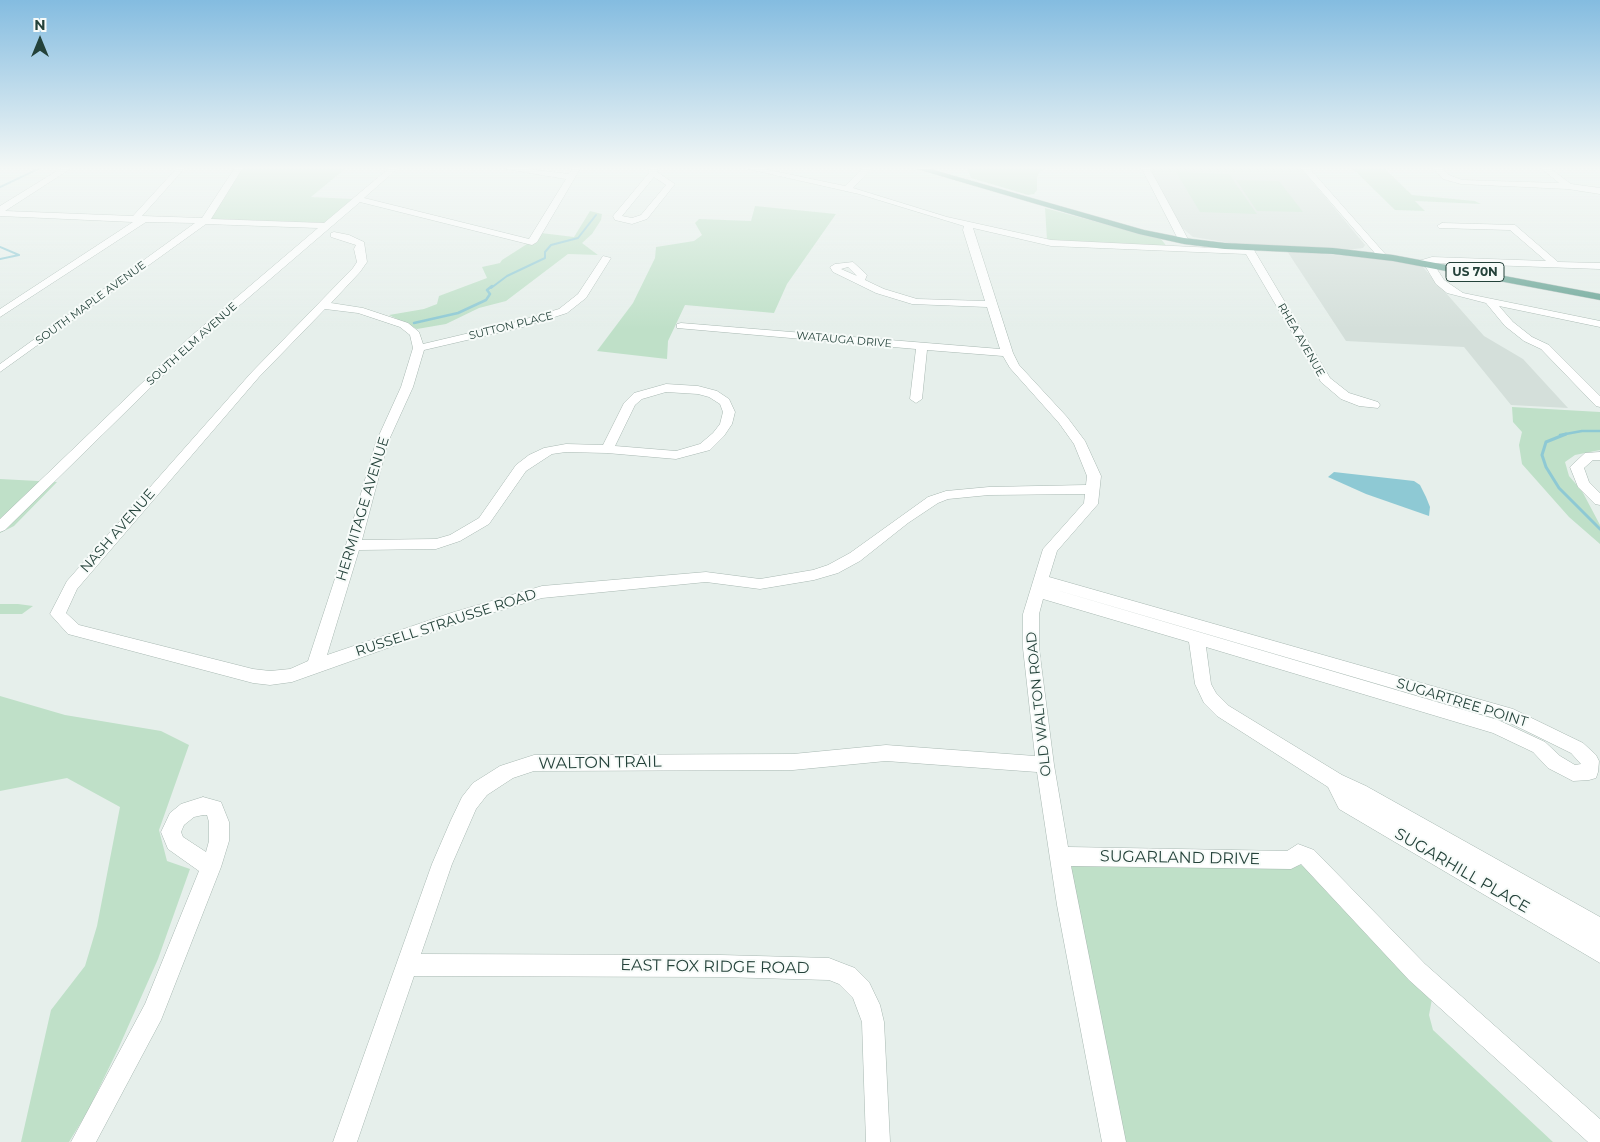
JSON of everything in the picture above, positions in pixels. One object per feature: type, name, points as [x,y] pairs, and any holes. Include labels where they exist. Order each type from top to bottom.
[{"type":"main road","name":"US 70N","points":[[1111,222],[1184,241],[1249,249],[1346,253],[1382,257],[1424,263],[1600,297]]},
{"type":"main road","points":[[1155,235],[1171,233],[1177,229]]},
{"type":"main road","points":[[1346,253],[1366,248],[1372,244]]},
{"type":"street","points":[[0,314],[136,222]]},
{"type":"street","points":[[187,222],[330,230]]},
{"type":"street","name":"SOUTH ELM AVENUE","points":[[0,527],[194,339],[330,230],[337,222]]},
{"type":"street","points":[[452,222],[532,242],[544,222]]},
{"type":"street","points":[[960,222],[1051,243],[1084,246],[1249,249]]},
{"type":"street","points":[[1174,222],[1184,241]]},
{"type":"street","points":[[1353,222],[1382,257]]},
{"type":"street","name":"SOUTH MAPLE AVENUE","points":[[0,369],[202,223]]},
{"type":"street","points":[[969,225],[968,230],[1007,353],[1014,366],[1063,420],[1080,444],[1094,476],[1094,489]]},
{"type":"street","points":[[1442,226],[1512,227],[1556,265]]},
{"type":"street","name":"NASH AVENUE","points":[[315,665],[292,675],[270,678],[253,676],[74,630],[64,623],[58,614],[63,600],[72,585],[106,543],[255,375],[357,270],[362,262],[359,249],[338,241],[330,230]]},
{"type":"street","name":"RHEA AVENUE","points":[[1249,249],[1324,380],[1344,396],[1374,405]]},
{"type":"street","name":"SUTTON PLACE","points":[[419,348],[537,320],[563,311],[582,296],[606,258]]},
{"type":"street","points":[[1600,266],[1432,260],[1424,263],[1451,291],[1490,302],[1600,324]]},
{"type":"street","points":[[858,280],[889,294],[916,302],[991,304]]},
{"type":"street","points":[[1490,302],[1507,322],[1528,339],[1545,347],[1600,403]]},
{"type":"street","points":[[322,304],[359,310],[404,325],[415,334],[419,348]]},
{"type":"street","name":"WATAUGA DRIVE","points":[[681,326],[1007,353]]},
{"type":"street","points":[[916,399],[922,346]]},
{"type":"street","name":"HERMITAGE AVENUE","points":[[315,665],[353,545],[382,442],[408,387],[419,348]]},
{"type":"street","points":[[353,545],[436,544],[455,538],[484,521],[522,468],[534,458],[566,448],[676,455],[705,447],[718,436],[726,424],[729,412],[725,402],[713,394],[682,388],[651,391],[638,396],[624,412],[607,450]]},
{"type":"street","points":[[1600,456],[1590,456],[1577,467],[1583,484],[1600,501]]},
{"type":"street","name":"RUSSELL STRAUSSE ROAD","points":[[315,665],[457,617],[542,592],[706,577],[760,584],[814,575],[833,569],[855,557],[903,520],[934,500],[946,496],[989,491],[1094,489]]},
{"type":"street","name":"OLD WALTON ROAD","points":[[1094,489],[1091,504],[1050,549],[1031,614],[1030,648],[1059,856],[1114,1142]]},
{"type":"street","name":"SUGARTREE POINT","points":[[1038,586],[1513,716],[1577,748],[1590,762],[1589,772],[1573,773],[1554,762],[1539,747],[1498,726],[1197,639],[1038,586]]},
{"type":"street","name":"SUGARHILL PLACE","points":[[1197,639],[1203,684],[1210,698],[1223,711],[1334,781],[1360,792],[1600,929]]},
{"type":"street","name":"WALTON TRAIL","points":[[345,1142],[442,864],[469,803],[480,789],[507,772],[534,763],[793,762],[886,753],[1045,765]]},
{"type":"street","name":"SUGARHILL PLACE","points":[[1334,781],[1346,803],[1600,952]]},
{"type":"street","name":"SUGARLAND DRIVE","points":[[1059,856],[1291,860],[1298,853],[1307,857],[1328,876],[1417,972],[1600,1136]]},
{"type":"street","points":[[84,1142],[153,1012],[211,867]]},
{"type":"street","name":"EAST FOX RIDGE ROAD","points":[[408,965],[721,966],[829,969],[847,976],[860,990],[869,1005],[873,1022],[878,1142]]},
{"type":"shaded area","points":[[1178,222],[1346,222],[1365,245],[1363,248],[1346,250],[1230,243],[1193,237]]},
{"type":"shaded area","points":[[1287,251],[1394,260],[1422,266],[1484,336],[1523,359],[1568,408],[1511,405],[1464,347],[1346,341]]},
{"type":"green space","points":[[583,222],[600,222],[592,234],[582,243],[598,255],[568,254],[506,301],[479,308],[446,324],[417,329],[389,315],[424,309],[437,304],[439,296],[487,278],[482,267],[500,263],[527,244],[534,244],[541,233],[574,237]]},
{"type":"green space","points":[[830,222],[787,284],[774,313],[685,305],[668,341],[667,359],[597,351],[633,303],[655,258],[656,247],[694,241],[702,235],[695,223]]},
{"type":"green space","points":[[1046,222],[1098,222],[1161,239],[1168,248],[1047,240]]},
{"type":"green space","points":[[1512,407],[1600,412],[1600,450],[1575,455],[1565,462],[1569,476],[1582,491],[1600,525],[1600,544],[1569,517],[1522,464],[1519,445],[1522,432],[1513,422]]},
{"type":"green space","points":[[0,479],[57,482],[14,526],[0,533]]},
{"type":"green space","points":[[0,604],[33,606],[22,614],[0,614]]},
{"type":"green space","points":[[0,696],[65,715],[161,731],[189,745],[159,830],[167,861],[190,869],[158,959],[119,1047],[88,1111],[69,1142],[21,1142],[51,1010],[85,966],[97,926],[120,807],[67,778],[0,791]]},
{"type":"green space","points":[[1074,864],[1276,867],[1301,865],[1312,868],[1432,999],[1429,1015],[1433,1030],[1553,1142],[1124,1142],[1069,871]]},
{"type":"water","points":[[1334,472],[1414,481],[1420,485],[1426,497],[1430,507],[1429,516],[1366,494],[1328,477]]},
{"type":"waterway","points":[[491,288],[507,276],[545,258],[545,252],[551,245],[578,238],[590,222]]},
{"type":"waterway","points":[[0,247],[19,255],[0,259]]},
{"type":"waterway","points":[[414,323],[458,313],[486,300],[490,294],[487,290],[492,286]]},
{"type":"waterway","points":[[1560,435],[1582,431],[1600,431]]},
{"type":"waterway","points":[[1566,434],[1546,442],[1542,455],[1546,467],[1559,488],[1600,529]]}]
